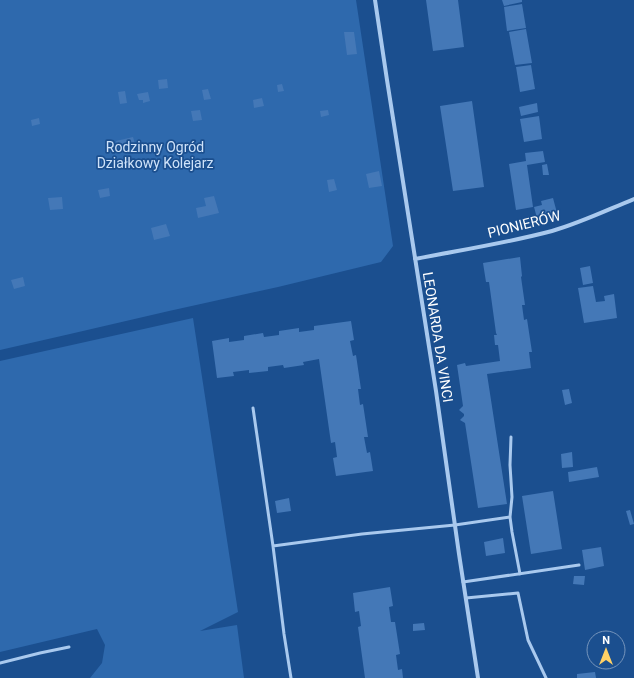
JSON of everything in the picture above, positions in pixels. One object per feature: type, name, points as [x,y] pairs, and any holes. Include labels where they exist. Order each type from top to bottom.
[{"type":"street","name":"LEONARDA DA VINCI","points":[[375,0],[436,391],[478,678]]},
{"type":"street","name":"PIONIERÓW","points":[[415,259],[524,238],[554,230],[597,215],[634,199]]},
{"type":"lane","points":[[252,408],[291,678]]},
{"type":"lane","points":[[511,437],[510,465],[512,497],[510,517],[520,574]]},
{"type":"lane","points":[[273,546],[362,534],[455,525],[510,517]]},
{"type":"lane","points":[[463,582],[579,566]]},
{"type":"lane","points":[[466,598],[518,593],[528,640],[546,678]]},
{"type":"lane","points":[[0,663],[40,652],[69,647]]},
{"type":"green space","name":"Rodzinny Ogród Działkowy Kolejarz","points":[[0,0],[356,0],[393,246],[381,262],[0,350]]},
{"type":"green space","points":[[193,318],[238,612],[200,631],[237,625],[244,678],[90,678],[102,663],[105,645],[97,629],[0,652],[0,361]]},
{"type":"building","points":[[426,0],[458,0],[464,47],[433,51]]},
{"type":"building","points":[[502,0],[522,0],[522,2],[504,6]]},
{"type":"building","points":[[522,4],[526,28],[507,31],[504,7]]},
{"type":"building","points":[[526,29],[532,63],[515,65],[509,32]]},
{"type":"building","points":[[344,32],[354,32],[357,54],[347,55]]},
{"type":"building","points":[[531,65],[535,89],[520,92],[516,67]]},
{"type":"building","points":[[167,79],[168,88],[159,89],[158,80]]},
{"type":"building","points":[[282,84],[284,91],[278,92],[277,85]]},
{"type":"building","points":[[208,89],[211,99],[204,100],[202,90]]},
{"type":"building","points":[[125,91],[127,103],[120,104],[118,92]]},
{"type":"building","points":[[148,92],[150,101],[143,103],[143,100],[139,100],[137,94]]},
{"type":"building","points":[[262,98],[264,106],[254,108],[253,100]]},
{"type":"building","points":[[472,101],[484,187],[453,191],[440,106]]},
{"type":"building","points":[[537,103],[538,112],[521,116],[519,107]]},
{"type":"building","points":[[200,110],[202,120],[193,121],[191,111]]},
{"type":"building","points":[[328,110],[329,115],[321,117],[320,111]]},
{"type":"building","points":[[539,116],[542,139],[524,142],[520,119]]},
{"type":"building","points":[[39,118],[40,124],[32,126],[31,120]]},
{"type":"building","points":[[133,137],[135,144],[118,148],[116,141]]},
{"type":"building","points":[[543,151],[545,162],[527,165],[533,207],[516,210],[509,164],[526,161],[525,153]]},
{"type":"building","points":[[547,164],[549,175],[543,175],[542,165]]},
{"type":"building","points":[[379,171],[382,186],[369,188],[366,174]]},
{"type":"building","points":[[334,179],[337,190],[329,192],[327,180]]},
{"type":"building","points":[[109,188],[110,196],[100,198],[98,190]]},
{"type":"building","points":[[214,196],[219,213],[198,218],[196,208],[206,206],[204,198]]},
{"type":"building","points":[[62,197],[63,209],[50,210],[48,198]]},
{"type":"building","points":[[553,198],[557,213],[537,218],[534,207],[542,205],[541,201]]},
{"type":"building","points":[[166,224],[170,236],[154,240],[151,228]]},
{"type":"building","points":[[520,257],[525,305],[522,305],[524,320],[527,319],[532,352],[529,352],[531,368],[487,374],[507,504],[478,508],[465,423],[460,420],[464,414],[459,410],[463,406],[457,365],[465,363],[466,366],[500,361],[498,345],[495,345],[494,335],[497,335],[489,282],[486,282],[483,263]]},
{"type":"building","points":[[590,266],[593,283],[583,285],[580,268]]},
{"type":"building","points":[[23,277],[25,286],[14,289],[11,280]]},
{"type":"building","points":[[593,286],[596,302],[605,301],[604,296],[614,294],[617,318],[584,323],[578,288]]},
{"type":"building","points":[[351,321],[354,340],[350,341],[353,356],[356,355],[361,389],[358,389],[360,405],[363,404],[368,437],[364,437],[367,453],[370,452],[373,471],[336,476],[333,458],[337,457],[335,442],[331,443],[319,359],[303,362],[304,365],[284,368],[283,365],[268,367],[268,371],[249,373],[249,370],[233,372],[234,376],[217,378],[212,341],[229,338],[229,342],[244,340],[244,336],[263,333],[264,337],[279,335],[279,331],[299,328],[299,332],[314,330],[314,326]]},
{"type":"building","points":[[569,389],[572,403],[565,405],[562,390]]},
{"type":"building","points":[[572,452],[573,467],[562,468],[561,454]]},
{"type":"building","points":[[597,467],[599,477],[569,482],[568,472]]},
{"type":"building","points":[[553,491],[562,549],[531,554],[522,496]]},
{"type":"building","points":[[289,498],[291,511],[277,513],[275,501]]},
{"type":"building","points":[[630,510],[634,524],[630,525],[626,511]]},
{"type":"building","points":[[503,538],[505,553],[486,556],[484,542]]},
{"type":"building","points":[[601,547],[604,566],[585,570],[582,550]]},
{"type":"building","points":[[574,576],[585,576],[584,585],[573,584]]},
{"type":"building","points":[[390,587],[393,606],[389,607],[391,622],[395,622],[400,654],[396,655],[398,670],[402,669],[403,678],[365,678],[358,627],[361,626],[359,611],[355,612],[353,593]]},
{"type":"building","points":[[424,623],[425,630],[413,631],[413,624]]},
{"type":"building","points":[[595,672],[596,678],[577,678],[577,674]]}]
